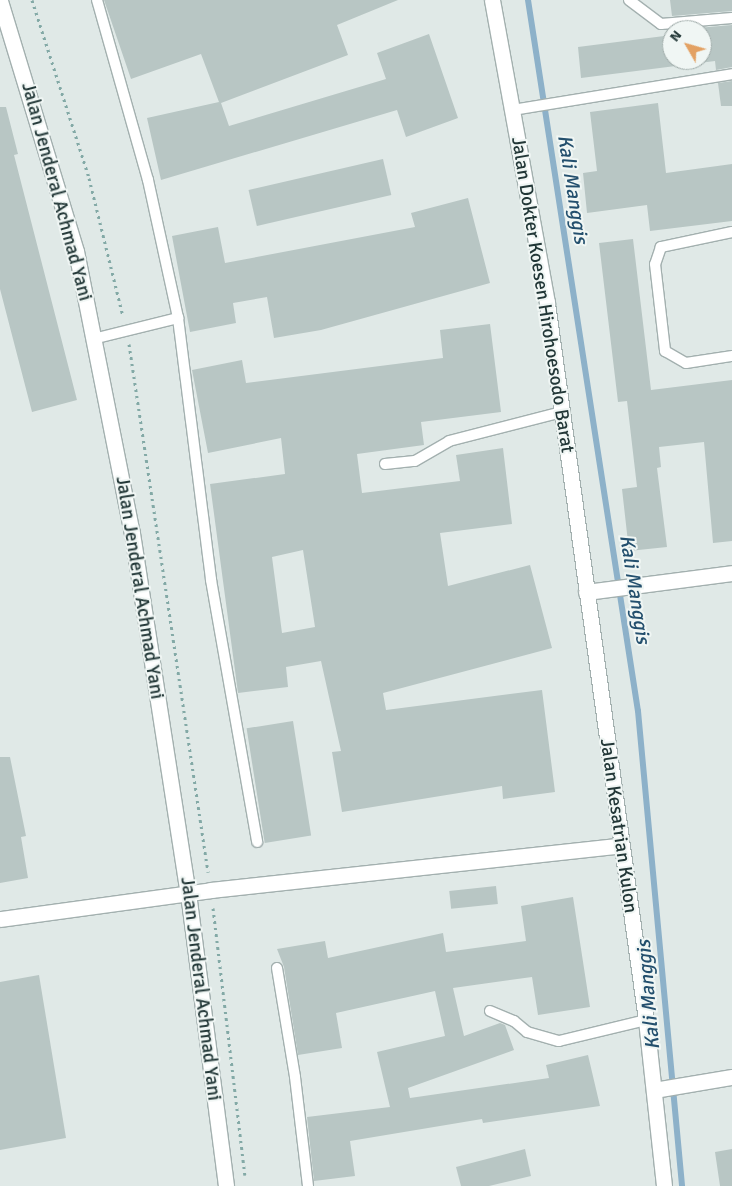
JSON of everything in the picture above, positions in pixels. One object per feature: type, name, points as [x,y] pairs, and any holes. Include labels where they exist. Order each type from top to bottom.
[{"type":"street","name":"Jalan Dokter Koesen Hirohoesodo Barat","points":[[492,0],[513,110],[562,412],[586,592]]},
{"type":"street","name":"Jalan Jenderal Achmad Yani","points":[[0,1],[76,251],[132,533],[188,893],[226,1186]]},
{"type":"street","points":[[586,592],[732,573]]},
{"type":"street","name":"Jalan Kesatrian Kulon","points":[[586,592],[619,846],[646,1020],[664,1186]]},
{"type":"street","points":[[0,919],[188,893],[619,846]]},
{"type":"street","points":[[654,1090],[732,1077]]},
{"type":"lane","points":[[97,0],[148,180],[178,318],[211,580],[257,842]]},
{"type":"lane","points":[[630,0],[661,24],[732,18]]},
{"type":"lane","points":[[513,110],[732,74]]},
{"type":"lane","points":[[732,232],[666,245],[656,254],[655,264],[664,351],[686,363],[732,356]]},
{"type":"lane","points":[[93,339],[178,318]]},
{"type":"lane","points":[[385,464],[414,461],[449,441],[562,412]]},
{"type":"lane","points":[[277,968],[296,1077],[308,1186]]},
{"type":"lane","points":[[490,1012],[514,1021],[527,1032],[559,1041],[646,1020]]},
{"type":"building","points":[[104,0],[398,0],[337,25],[348,55],[221,103],[229,126],[386,79],[377,53],[429,34],[458,118],[406,137],[397,110],[161,180],[147,118],[219,102],[201,54],[131,79]]},
{"type":"building","points":[[670,0],[732,0],[732,11],[672,16]]},
{"type":"building","points":[[732,25],[732,67],[716,70],[715,61],[712,61],[712,27]]},
{"type":"building","points":[[662,36],[662,68],[581,78],[578,47]]},
{"type":"building","points":[[732,81],[732,106],[721,106],[718,83]]},
{"type":"building","points":[[658,103],[666,173],[732,164],[732,221],[650,231],[647,205],[587,213],[583,173],[597,171],[590,112]]},
{"type":"building","points":[[0,107],[6,107],[18,154],[14,155],[77,400],[32,412],[0,289]]},
{"type":"building","points":[[383,159],[391,195],[257,226],[249,190]]},
{"type":"building","points":[[468,198],[490,283],[321,330],[274,338],[267,297],[233,303],[236,323],[190,332],[172,236],[218,227],[225,263],[415,227],[411,213]]},
{"type":"building","points":[[633,239],[651,390],[732,380],[732,541],[713,543],[704,442],[659,447],[661,467],[657,468],[667,547],[629,551],[622,489],[637,487],[627,401],[618,402],[599,243]]},
{"type":"building","points":[[490,324],[501,412],[421,422],[424,445],[357,454],[362,493],[460,481],[456,455],[503,448],[512,524],[440,533],[448,586],[530,565],[552,648],[383,693],[386,710],[542,690],[555,792],[503,799],[502,786],[342,812],[332,752],[341,751],[321,661],[286,667],[288,687],[238,693],[210,484],[285,474],[281,438],[208,453],[192,370],[242,360],[246,383],[443,358],[440,330]],"holes":[[[303,550],[315,627],[282,633],[272,557]]]},
{"type":"building","points":[[293,721],[311,836],[265,843],[247,728]]},
{"type":"building","points":[[0,757],[10,757],[26,836],[21,837],[28,878],[0,883]]},
{"type":"building","points":[[496,886],[498,904],[451,909],[449,891]]},
{"type":"building","points":[[573,897],[590,1007],[538,1015],[532,977],[453,988],[464,1036],[500,1023],[505,1025],[514,1050],[408,1088],[410,1098],[549,1078],[546,1065],[588,1055],[600,1106],[483,1123],[482,1119],[350,1141],[355,1176],[314,1181],[307,1117],[390,1107],[377,1052],[445,1036],[435,991],[336,1013],[342,1048],[298,1055],[284,967],[277,949],[325,941],[328,958],[443,933],[446,952],[526,941],[521,906]]},
{"type":"building","points":[[39,975],[66,1138],[0,1150],[0,982]]},
{"type":"building","points":[[525,1149],[531,1176],[489,1186],[461,1186],[456,1167]]},
{"type":"building","points":[[732,1149],[732,1186],[720,1186],[715,1152]]},
{"type":"waterway","name":"Kali Manggis","points":[[528,0],[638,711],[682,1186]]}]
